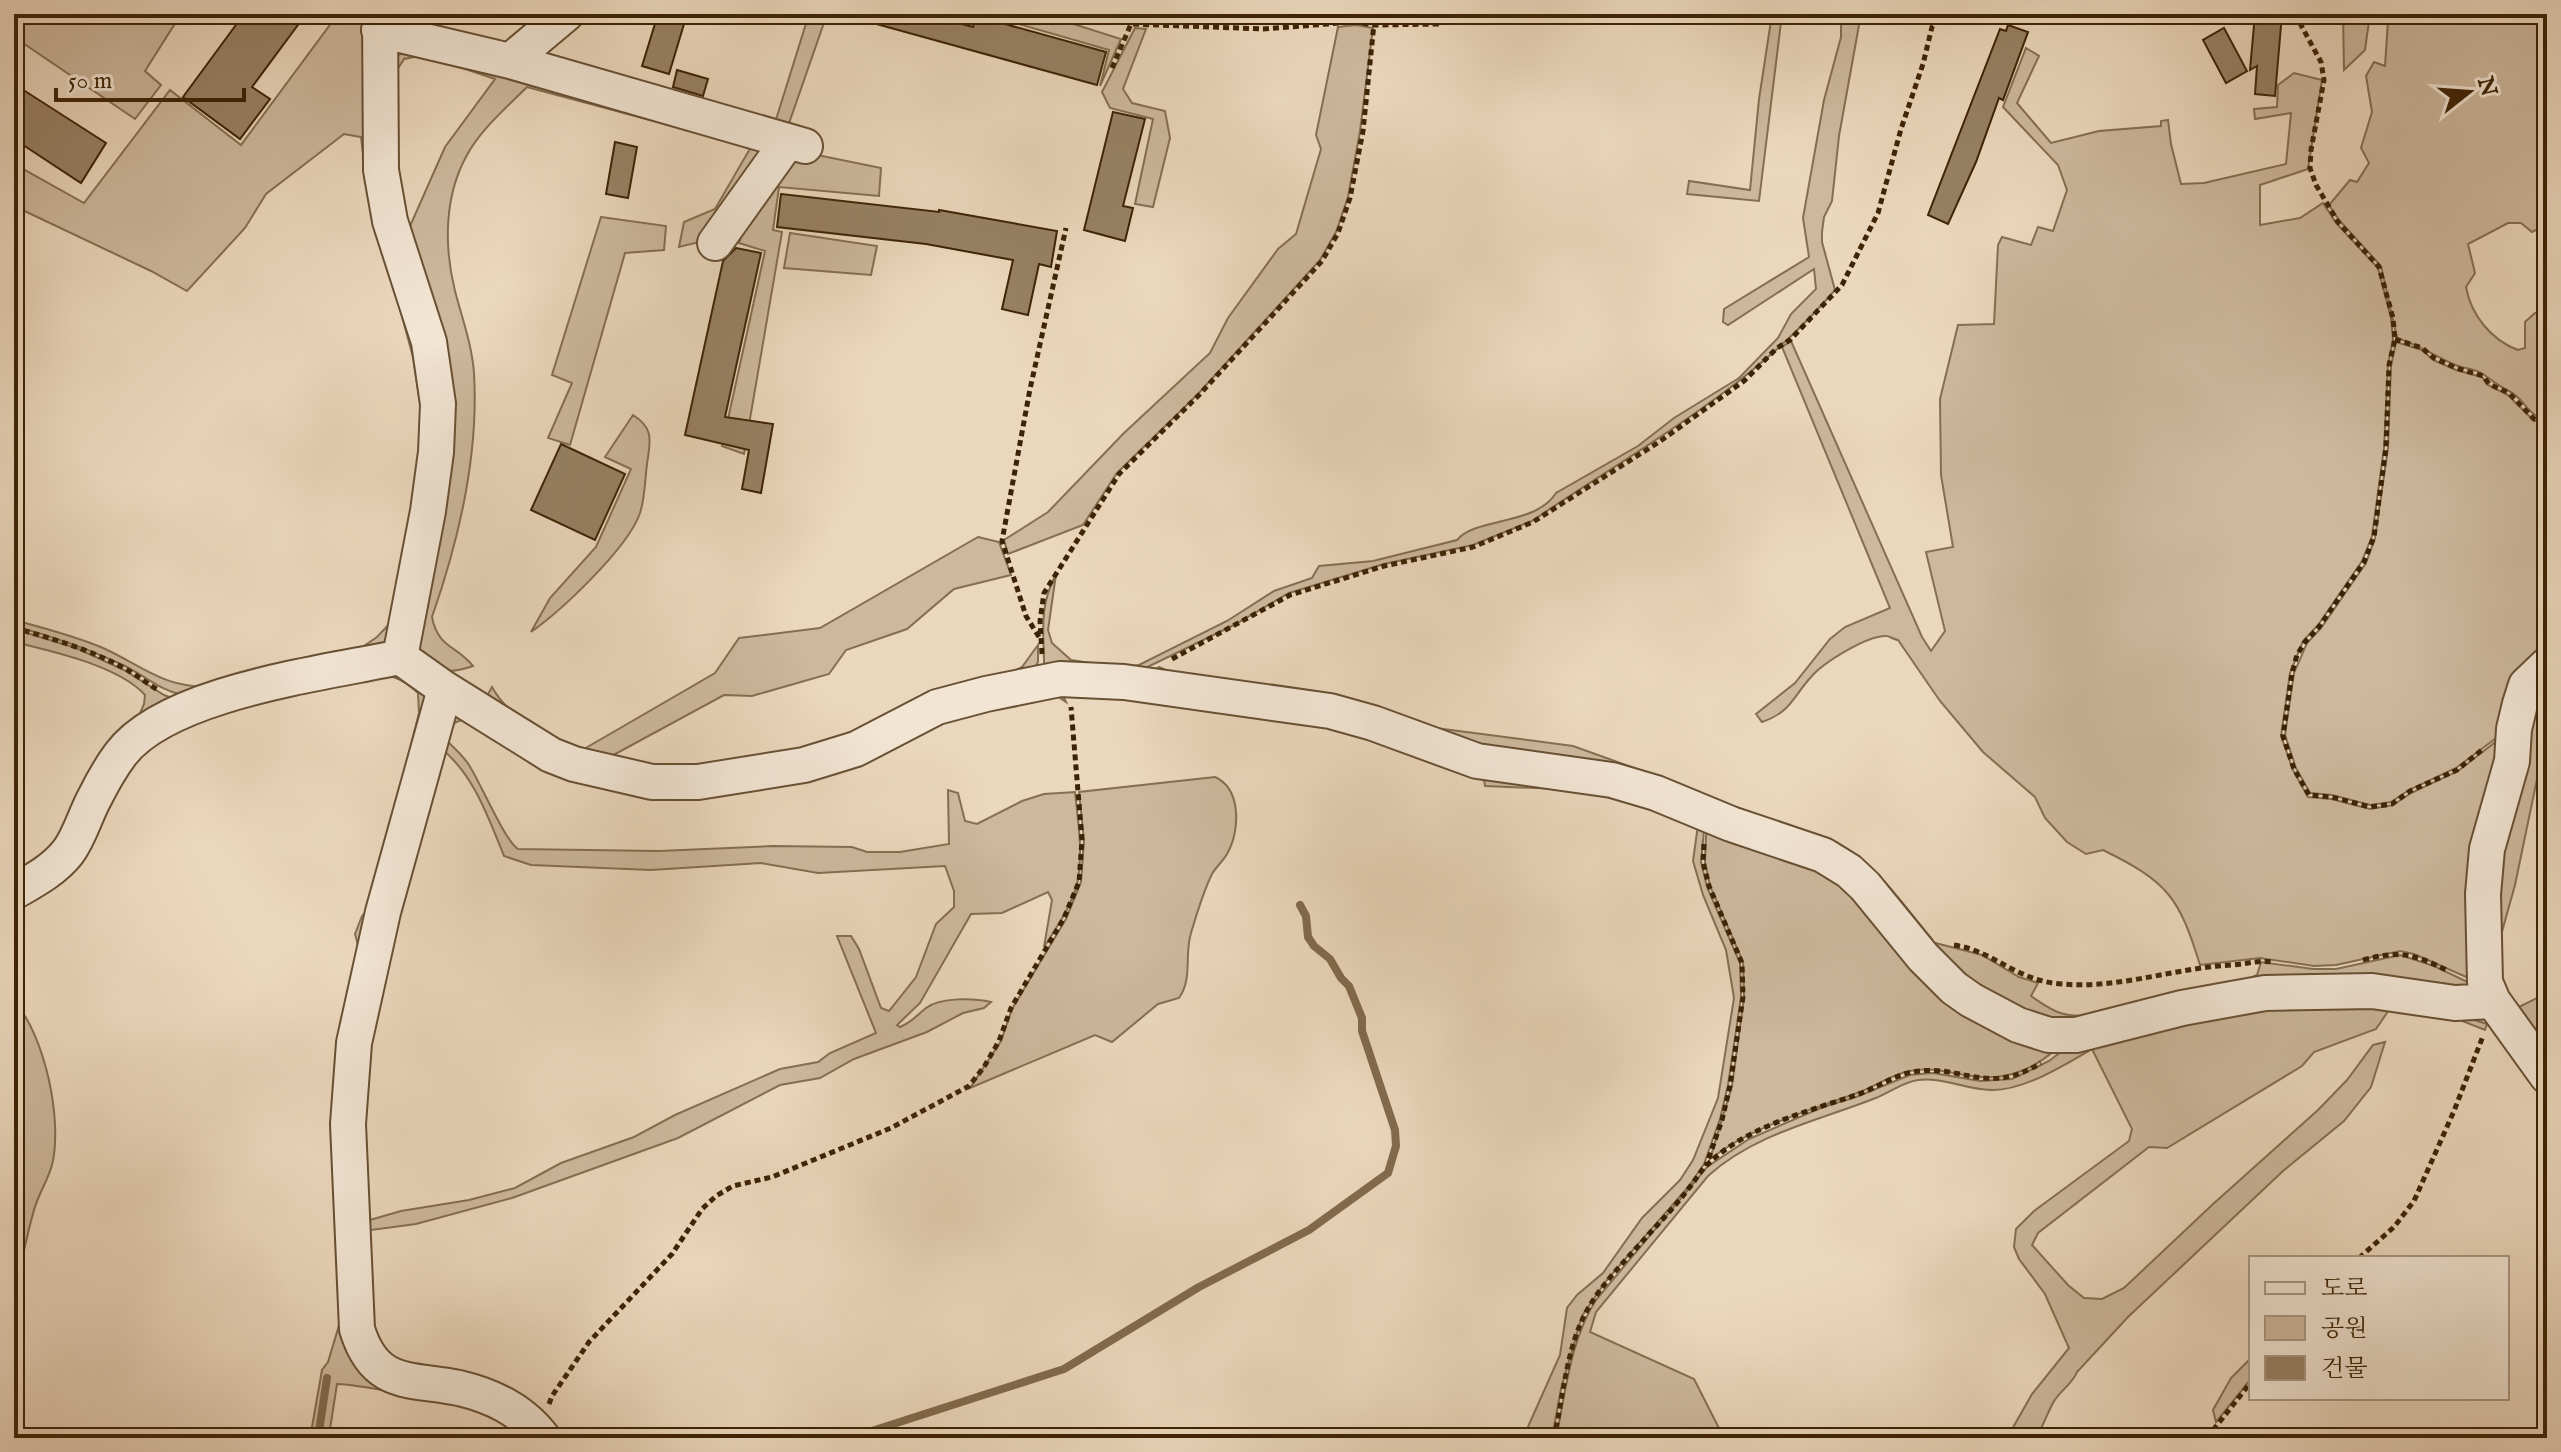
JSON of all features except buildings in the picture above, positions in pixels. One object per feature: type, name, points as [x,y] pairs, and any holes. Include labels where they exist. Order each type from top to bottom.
[{"type":"street","points":[[510,61],[566,14]]},
{"type":"street","points":[[400,657],[428,511],[436,452],[438,404],[429,342],[390,221],[381,170],[380,22],[797,143],[715,243]]},
{"type":"street","points":[[14,892],[54,866],[68,852],[95,796],[120,756],[131,743],[163,721],[203,704],[258,687],[400,657],[512,733],[562,760],[617,776],[674,784],[729,779],[835,757],[937,707],[1050,681],[1124,682],[1330,711],[1373,723],[1477,761],[1612,780],[1805,848],[1836,862],[1865,886],[1938,974],[1971,1000],[2018,1025],[2049,1035],[2076,1035],[2182,1008],[2265,993],[2372,991],[2455,1003],[2489,991]]},
{"type":"street","points":[[2547,665],[2526,685],[2514,729],[2512,761],[2487,849],[2483,894],[2489,991],[2547,1076]]},
{"type":"street","points":[[445,689],[383,912],[354,1043],[348,1124],[357,1329],[370,1359],[394,1378],[457,1388],[494,1399],[510,1407],[540,1435]]},
{"type":"path","points":[[540,1435],[552,1396],[589,1342],[672,1254],[702,1209],[716,1196],[733,1186],[772,1177],[891,1128],[969,1086],[984,1067],[999,1041],[1011,1008],[1064,918],[1079,882],[1082,840],[1071,706],[1050,681],[1042,660],[1040,621],[1044,593],[1119,474],[1199,395],[1322,261],[1338,233],[1350,198],[1363,131],[1375,14]]},
{"type":"path","points":[[1112,68],[1131,24],[1263,29],[1353,22],[1375,25],[1438,24],[1477,14]]},
{"type":"path","points":[[1124,682],[1290,595],[1384,566],[1473,547],[1533,522],[1659,442],[1744,381],[1777,348],[1790,340],[1842,285],[1878,213],[1932,27],[1943,14]]},
{"type":"path","points":[[2210,14],[2217,19],[2222,14]]},
{"type":"path","points":[[2295,14],[2321,62],[2324,80],[2310,168],[2316,185],[2338,222],[2379,267],[2393,318],[2395,339],[2389,365],[2386,448],[2374,537],[2364,562],[2297,655],[2284,722],[2283,736],[2288,753],[2309,795],[2332,797],[2370,807],[2392,804],[2410,791],[2442,779],[2514,729]]},
{"type":"path","points":[[1041,641],[1026,616],[1002,541],[1030,389],[1066,228]]},
{"type":"path","points":[[2395,339],[2422,348],[2434,358],[2456,368],[2483,376],[2489,384],[2509,393],[2534,419],[2547,423]]},
{"type":"path","points":[[14,628],[76,646],[125,668],[165,693],[203,704]]},
{"type":"path","points":[[1554,1438],[1563,1390],[1584,1316],[1607,1283],[1706,1166],[1722,1120],[1743,997],[1742,963],[1709,886],[1703,862],[1709,816]]},
{"type":"path","points":[[1907,934],[1964,947],[2020,975],[2063,985],[2106,984],[2208,965],[2261,960],[2288,964]]},
{"type":"path","points":[[2353,963],[2400,953],[2424,960],[2489,991],[2491,1020],[2414,1201],[2394,1227],[2361,1256]]},
{"type":"path","points":[[1706,1166],[1748,1137],[1900,1076],[1921,1071],[1980,1079],[2012,1077],[2047,1059],[2076,1035]]},
{"type":"path","points":[[2207,1438],[2249,1385]]},
{"type":"green space","points":[[14,14],[181,14],[145,71],[161,85],[135,119],[14,37]]},
{"type":"green space","points":[[338,14],[372,14],[431,414],[395,618],[425,436],[413,357],[367,187],[361,137],[344,134],[266,194],[245,228],[187,291],[14,206],[14,164],[84,203],[170,90],[241,145]]},
{"type":"green space","points":[[809,14],[827,14],[787,129],[774,126]]},
{"type":"green space","points":[[995,14],[1042,14],[1121,39],[1100,86],[1109,50],[994,17]]},
{"type":"green space","points":[[1772,14],[1782,14],[1759,201],[1687,194],[1689,181],[1750,190]]},
{"type":"green space","points":[[1841,14],[1861,14],[1839,136],[1832,201],[1824,217],[1822,232],[1835,290],[1767,358],[1692,416],[1532,521],[1473,545],[1384,564],[1289,593],[1234,625],[1125,678],[1044,676],[1044,612],[1056,574],[1048,630],[1052,643],[1071,660],[1121,668],[1139,665],[1227,621],[1274,591],[1312,578],[1319,566],[1373,561],[1457,540],[1478,528],[1534,511],[1556,493],[1638,446],[1674,418],[1739,378],[1778,338],[1791,314],[1816,289],[1814,269],[1728,325],[1723,322],[1724,309],[1809,257],[1803,218],[1824,100],[1841,37]]},
{"type":"green space","points":[[2343,14],[2370,14],[2365,50],[2344,70]]},
{"type":"green space","points":[[2383,14],[2547,14],[2547,232],[2542,227],[2532,232],[2521,223],[2508,223],[2468,244],[2475,273],[2466,287],[2472,307],[2484,325],[2499,340],[2518,350],[2525,348],[2525,322],[2535,313],[2547,310],[2547,421],[2480,372],[2457,366],[2397,338],[2381,266],[2329,205],[2350,180],[2357,182],[2369,163],[2361,148],[2372,112],[2366,76],[2374,62],[2385,66],[2388,21]]},
{"type":"green space","points":[[1356,25],[1373,28],[1360,131],[1348,197],[1336,232],[1320,260],[1198,394],[1117,473],[1083,525],[1008,554],[1004,540],[1048,512],[1124,433],[1210,353],[1228,318],[1278,249],[1296,234],[1321,149],[1316,135],[1338,27]]},
{"type":"green space","points":[[1135,28],[1146,29],[1123,89],[1132,103],[1165,111],[1170,138],[1153,207],[1135,204],[1153,119],[1110,108],[1102,92]]},
{"type":"green space","points":[[2026,48],[2039,56],[2017,103],[2051,143],[2099,131],[2161,126],[2161,121],[2168,120],[2181,184],[2204,183],[2286,164],[2291,113],[2255,119],[2254,109],[2277,107],[2278,85],[2294,73],[2322,80],[2308,169],[2260,185],[2260,225],[2300,218],[2323,203],[2336,223],[2378,268],[2393,339],[2388,365],[2384,448],[2372,536],[2362,561],[2318,625],[2303,641],[2290,673],[2281,736],[2293,770],[2308,797],[2331,799],[2370,809],[2393,805],[2458,771],[2498,740],[2473,980],[2400,951],[2336,965],[2314,966],[2260,958],[2200,965],[2185,923],[2168,894],[2125,861],[2103,850],[2086,854],[2067,842],[2045,818],[2035,797],[1983,752],[1940,701],[1898,640],[1878,637],[1857,645],[1817,671],[1779,714],[1762,722],[1756,714],[1795,683],[1830,639],[1845,627],[1890,608],[1782,347],[1791,341],[1922,637],[1931,651],[1945,631],[1926,552],[1953,547],[1941,475],[1940,399],[1958,325],[1994,324],[1998,245],[2002,237],[2031,245],[2038,227],[2053,231],[2067,190],[2058,165],[2003,107]]},
{"type":"green space","points":[[413,49],[425,50],[758,140],[766,146],[712,239],[679,247],[684,222],[715,209],[751,147],[527,87],[473,145],[454,187],[448,239],[451,274],[473,363],[473,435],[465,497],[451,558],[432,617],[443,641],[473,666],[448,671],[431,666],[421,654],[417,636],[419,592],[441,469],[444,398],[435,340],[402,247],[393,210],[388,150],[389,109],[391,71],[398,55]],"holes":[[[424,55],[495,79],[445,147],[407,233],[396,150],[394,100],[398,69],[404,59]]]},
{"type":"green space","points":[[788,149],[881,168],[879,196],[779,187],[773,230],[782,232],[744,454],[722,446],[765,251],[739,243],[755,195]]},
{"type":"green space","points":[[601,217],[666,226],[664,250],[625,253],[570,445],[548,438],[572,383],[552,375]]},
{"type":"green space","points":[[790,233],[877,246],[871,275],[784,268]]},
{"type":"green space","points":[[2396,342],[2422,350],[2433,360],[2456,370],[2482,377],[2488,385],[2508,395],[2533,420],[2547,425],[2547,659],[2507,730],[2456,768],[2391,802],[2370,805],[2310,793],[2296,768],[2285,735],[2294,673],[2307,643],[2366,563],[2375,538],[2388,448],[2391,366]]},
{"type":"green space","points":[[633,415],[645,425],[649,436],[640,513],[608,560],[576,594],[531,632],[550,598],[596,547],[631,469],[605,457]]},
{"type":"green space","points":[[978,537],[999,542],[1011,575],[954,589],[907,629],[846,650],[829,674],[752,696],[724,695],[606,759],[687,769],[812,749],[1007,675],[1022,667],[1038,645],[1038,662],[1032,673],[883,730],[705,778],[590,760],[484,701],[492,687],[520,718],[545,733],[584,749],[715,673],[739,638],[820,628]]},
{"type":"green space","points":[[395,618],[392,635],[378,647],[183,695],[95,653],[14,626],[14,620],[82,640],[168,680],[213,686],[355,652],[377,637]]},
{"type":"green space","points":[[14,629],[76,648],[124,670],[164,695],[188,704],[155,721],[74,835],[48,857],[138,718],[145,695],[102,668],[14,642]]},
{"type":"green space","points":[[1159,667],[1180,676],[1319,692],[1428,727],[1573,746],[1637,769],[1672,786],[1838,843],[1877,874],[1931,938],[1914,934],[1809,844],[1134,680]]},
{"type":"green space","points":[[359,671],[393,673],[417,682],[426,694],[428,714],[362,981],[344,1097],[349,1334],[360,1358],[375,1374],[392,1384],[479,1400],[501,1409],[533,1438],[524,1438],[495,1415],[466,1404],[337,1384],[330,1429],[332,1438],[320,1438],[327,1377],[317,1438],[310,1438],[322,1370],[328,1362],[340,1322],[335,1116],[361,956],[355,934],[362,916],[370,908],[419,713],[418,693],[393,677],[347,676],[317,680],[226,705],[174,726],[143,747],[123,770],[83,852],[68,871],[14,904],[14,898],[42,882],[67,862],[80,844],[111,778],[142,746],[159,734],[177,724],[196,715],[236,700],[307,680]]},
{"type":"green space","points":[[2547,679],[2547,731],[2515,885],[2498,946],[2498,967],[2511,1011],[2547,993],[2547,1056],[2511,1017],[2492,962],[2518,723]]},
{"type":"green space","points":[[1080,685],[1325,716],[1377,729],[1476,766],[1602,783],[1705,820],[1701,862],[1707,887],[1740,963],[1741,997],[1720,1119],[1704,1164],[1689,1186],[1606,1281],[1582,1316],[1561,1389],[1552,1438],[1523,1438],[1560,1355],[1567,1308],[1603,1273],[1642,1218],[1680,1180],[1693,1160],[1718,1098],[1734,998],[1726,950],[1703,895],[1693,861],[1698,825],[1611,791],[1485,786],[1483,773],[1377,735],[1324,721],[1116,691],[1075,689],[1069,696],[1066,686]]},
{"type":"green space","points":[[1059,686],[1066,702],[1051,692],[949,712],[852,763],[797,779],[700,792],[630,791],[618,785],[564,777],[464,719],[449,725],[442,736],[469,765],[500,823],[518,849],[659,851],[773,846],[852,847],[867,852],[900,852],[949,844],[948,790],[958,793],[965,821],[977,824],[1022,801],[1044,794],[1075,792],[1080,836],[1078,880],[1068,906],[1044,947],[1052,900],[1048,892],[1002,913],[971,914],[920,1003],[897,1025],[900,1027],[911,1021],[932,1004],[948,1000],[991,1002],[984,1008],[963,1013],[927,1032],[854,1059],[820,1078],[780,1085],[678,1138],[512,1198],[416,1224],[363,1231],[368,1274],[367,1322],[379,1351],[403,1367],[479,1381],[496,1388],[521,1402],[543,1420],[540,1427],[519,1408],[481,1388],[421,1378],[398,1372],[382,1363],[374,1355],[361,1322],[354,1113],[358,1054],[380,949],[440,723],[457,713],[469,714],[524,748],[576,773],[663,788],[720,786],[835,762],[868,751],[953,707]],"holes":[[[438,746],[450,757],[478,796],[504,856],[531,865],[651,870],[761,863],[818,873],[945,866],[954,891],[954,907],[936,924],[916,977],[889,1011],[881,1008],[851,936],[837,936],[876,1033],[830,1053],[818,1062],[780,1069],[675,1115],[634,1137],[561,1163],[515,1188],[469,1200],[401,1211],[363,1222],[360,1072],[400,891]]]},
{"type":"green space","points":[[1215,777],[1230,791],[1236,823],[1227,854],[1212,874],[1200,903],[1189,941],[1186,982],[1179,998],[1158,1004],[1112,1042],[1095,1035],[970,1088],[1001,1041],[1012,1009],[1066,919],[1081,882],[1084,840],[1079,792]]},
{"type":"green space","points":[[1710,822],[1792,848],[2055,1050],[2035,1065],[2002,1076],[1978,1077],[1931,1070],[1904,1072],[1764,1128],[1710,1159],[1732,1086],[1744,997],[1743,962],[1710,886],[1705,862]]},
{"type":"green space","points":[[1916,938],[1982,955],[2019,977],[2038,983],[2031,996],[2053,1010],[2074,1016],[2092,1016],[2249,979],[2257,975],[2261,962],[2336,969],[2400,955],[2434,966],[2472,984],[2466,990],[2105,1023],[2024,1022]]},
{"type":"green space","points":[[2375,995],[2414,1001],[2487,1024],[2485,1030],[2447,1015],[2393,1004],[2376,1029],[2314,1052],[2302,1066],[2167,1148],[2149,1147],[2038,1233],[2032,1245],[2084,1298],[2102,1299],[2124,1288],[2318,1110],[2347,1080],[2373,1045],[2385,1042],[2371,1087],[2344,1121],[2283,1171],[2128,1317],[2056,1399],[2036,1438],[2007,1438],[2032,1394],[2069,1348],[2045,1294],[2019,1259],[2014,1247],[2016,1229],[2034,1211],[2129,1141],[2132,1129],[2092,1049],[2043,1076],[2003,1089],[1982,1089],[1937,1080],[1912,1081],[1879,1097],[1766,1139],[1726,1162],[1708,1176],[1596,1312],[1590,1332],[1694,1379],[1724,1438],[1556,1438],[1575,1349],[1596,1300],[1707,1167],[1749,1139],[1823,1107],[1910,1075],[1933,1073],[1980,1081],[2012,1079],[2049,1061],[2074,1042],[2227,1004],[2302,997]]},
{"type":"green space","points":[[14,1001],[25,1016],[43,1056],[53,1103],[55,1147],[52,1165],[34,1210],[14,1294]]},
{"type":"green space","points":[[2249,1360],[2249,1381],[2216,1422],[2213,1410],[2231,1378]]},
{"type":"waterway","points":[[850,1438],[1064,1369],[1199,1287],[1309,1230],[1388,1173],[1396,1146],[1395,1130],[1362,1031],[1362,1018],[1349,986],[1330,959],[1308,937],[1306,916],[1300,905]]},
{"type":"waterway","points":[[318,1438],[327,1378]]}]
